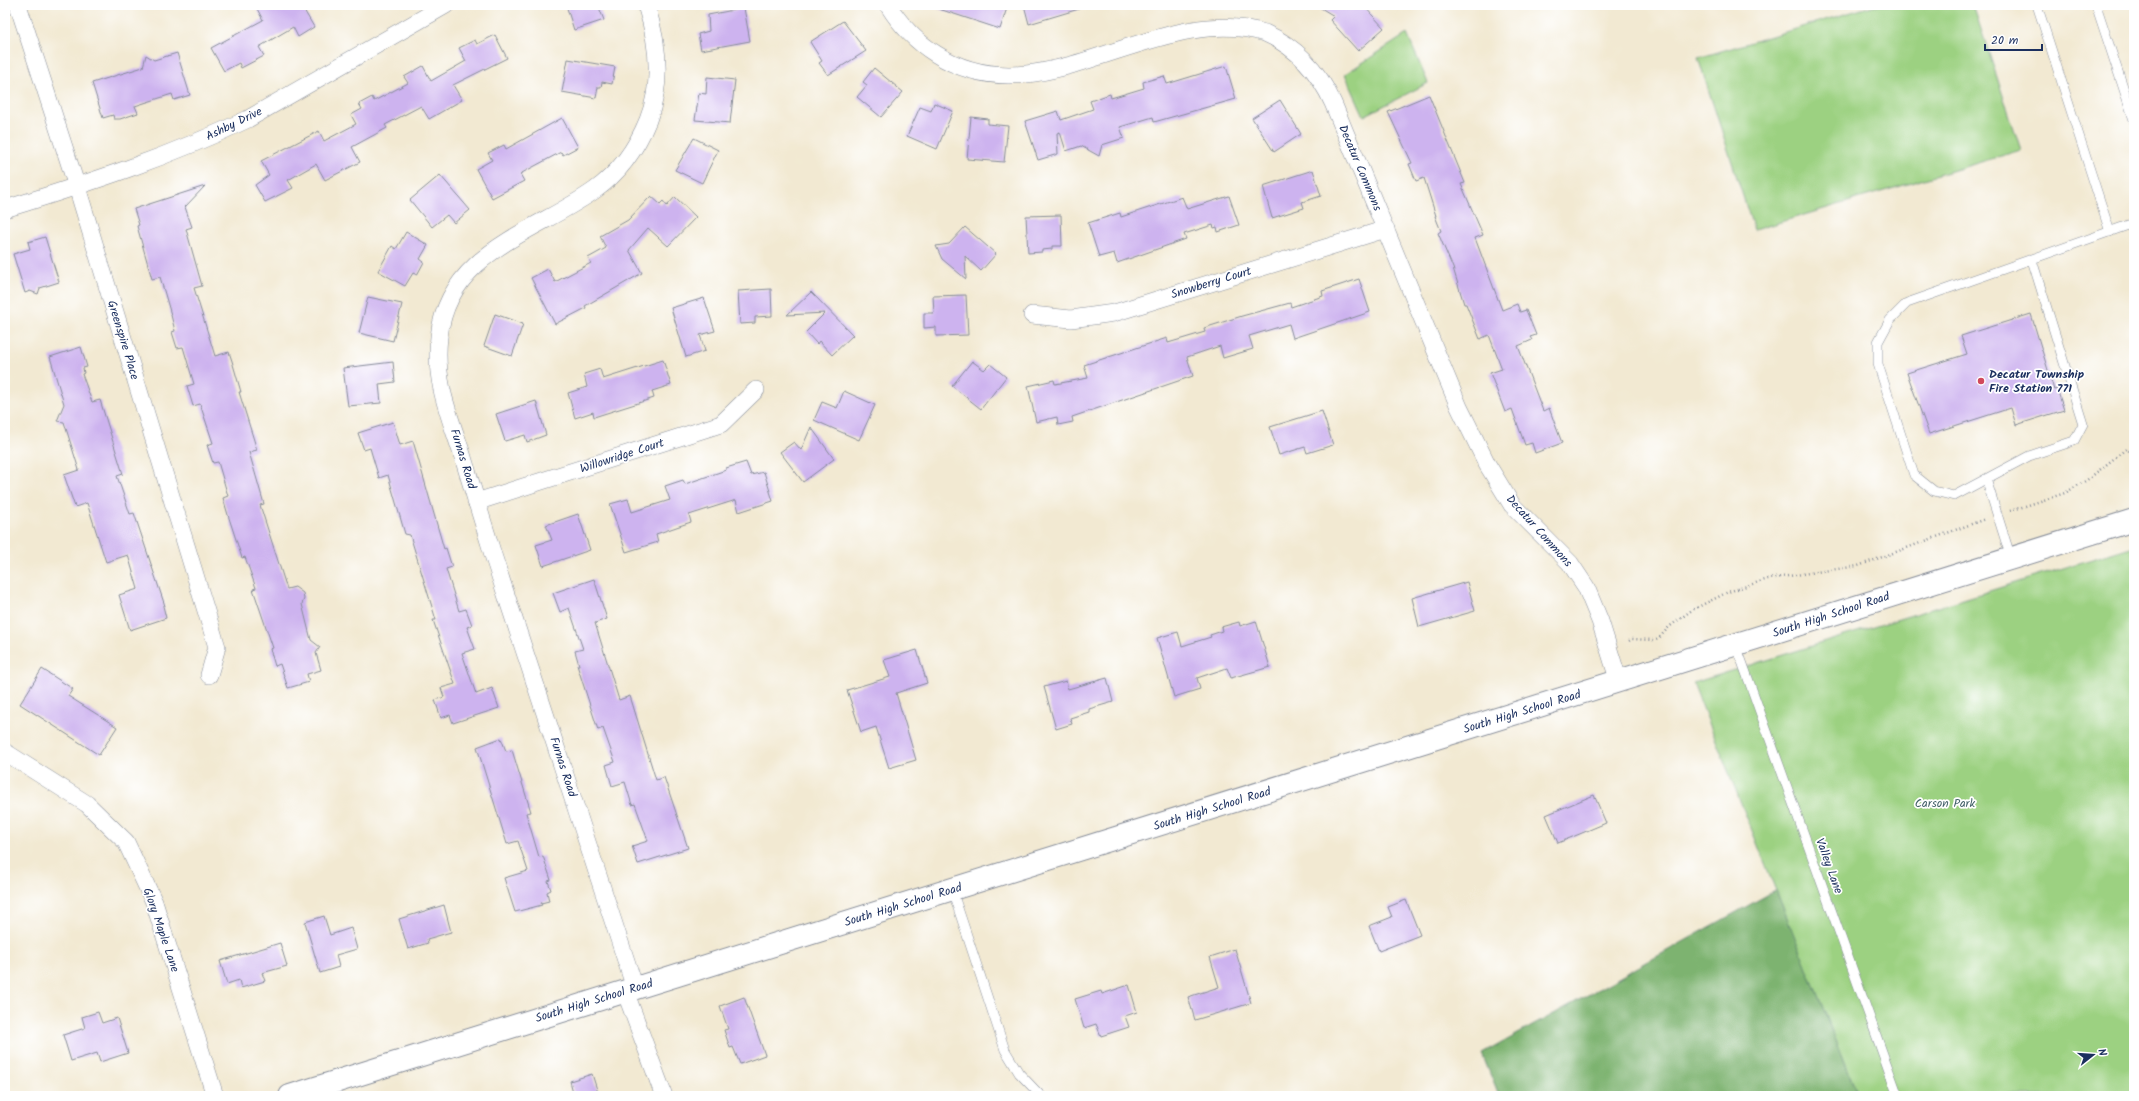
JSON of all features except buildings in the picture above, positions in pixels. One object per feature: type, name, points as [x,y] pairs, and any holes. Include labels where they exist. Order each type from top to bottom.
[{"type":"main road","name":"South High School Road","points":[[290,1096],[2134,520]]},
{"type":"street","name":"Greenspire Place","points":[[18,5],[77,187],[217,648],[209,675]]},
{"type":"street","name":"Ashby Drive","points":[[5,209],[120,173],[219,133],[248,119],[446,5]]},
{"type":"street","name":"Furnas Road","points":[[646,5],[655,34],[658,64],[655,95],[644,128],[632,151],[610,178],[597,189],[488,254],[464,279],[453,294],[443,318],[439,336],[438,371],[476,502],[664,1096]]},
{"type":"street","name":"Decatur Commons","points":[[888,5],[902,26],[915,40],[930,51],[945,60],[962,67],[989,73],[1016,74],[1043,68],[1174,28],[1200,22],[1235,24],[1277,38],[1291,48],[1306,62],[1326,87],[1386,228],[1459,407],[1487,464],[1512,505],[1570,564],[1586,587],[1600,621],[1618,682]]},
{"type":"street","name":"Snowberry Court","points":[[1032,316],[1071,319],[1114,313],[1386,228]]},
{"type":"street","name":"Willowridge Court","points":[[476,502],[722,424],[756,390]]},
{"type":"street","name":"Glory Maple Lane","points":[[5,752],[87,804],[126,842],[154,902],[215,1096]]},
{"type":"lane","points":[[2037,5],[2110,232]]},
{"type":"lane","points":[[2096,5],[2134,120]]},
{"type":"lane","points":[[2032,260],[2083,424],[2074,440],[2029,456],[1954,496],[1934,491],[1914,475],[1878,364],[1878,342],[1890,320],[1907,303],[2134,224]]},
{"type":"lane","points":[[1986,479],[2011,558]]},
{"type":"lane","name":"Valley Lane","points":[[1736,645],[1898,1096]]},
{"type":"lane","points":[[952,890],[1005,1050],[1019,1073],[1041,1096]]},
{"type":"path","points":[[2023,507],[2065,493],[2087,480],[2126,449],[2134,454]]},
{"type":"path","points":[[1629,641],[1632,639],[1653,640],[1659,638],[1669,627],[1692,610],[1728,592],[1768,578],[1858,566],[1963,527]]},
{"type":"green space","points":[[1875,5],[1973,5],[2021,150],[1754,230],[1698,58]]},
{"type":"green space","points":[[1407,34],[1428,83],[1364,116],[1345,74]]},
{"type":"green space","name":"Carson Park","points":[[2134,546],[2134,1096],[1858,1096],[1693,683]]},
{"type":"green space","points":[[1776,890],[1858,1096],[1499,1096],[1482,1054]]},
{"type":"place","name":"Decatur Township Fire Station 771","points":[[1981,381]]}]
